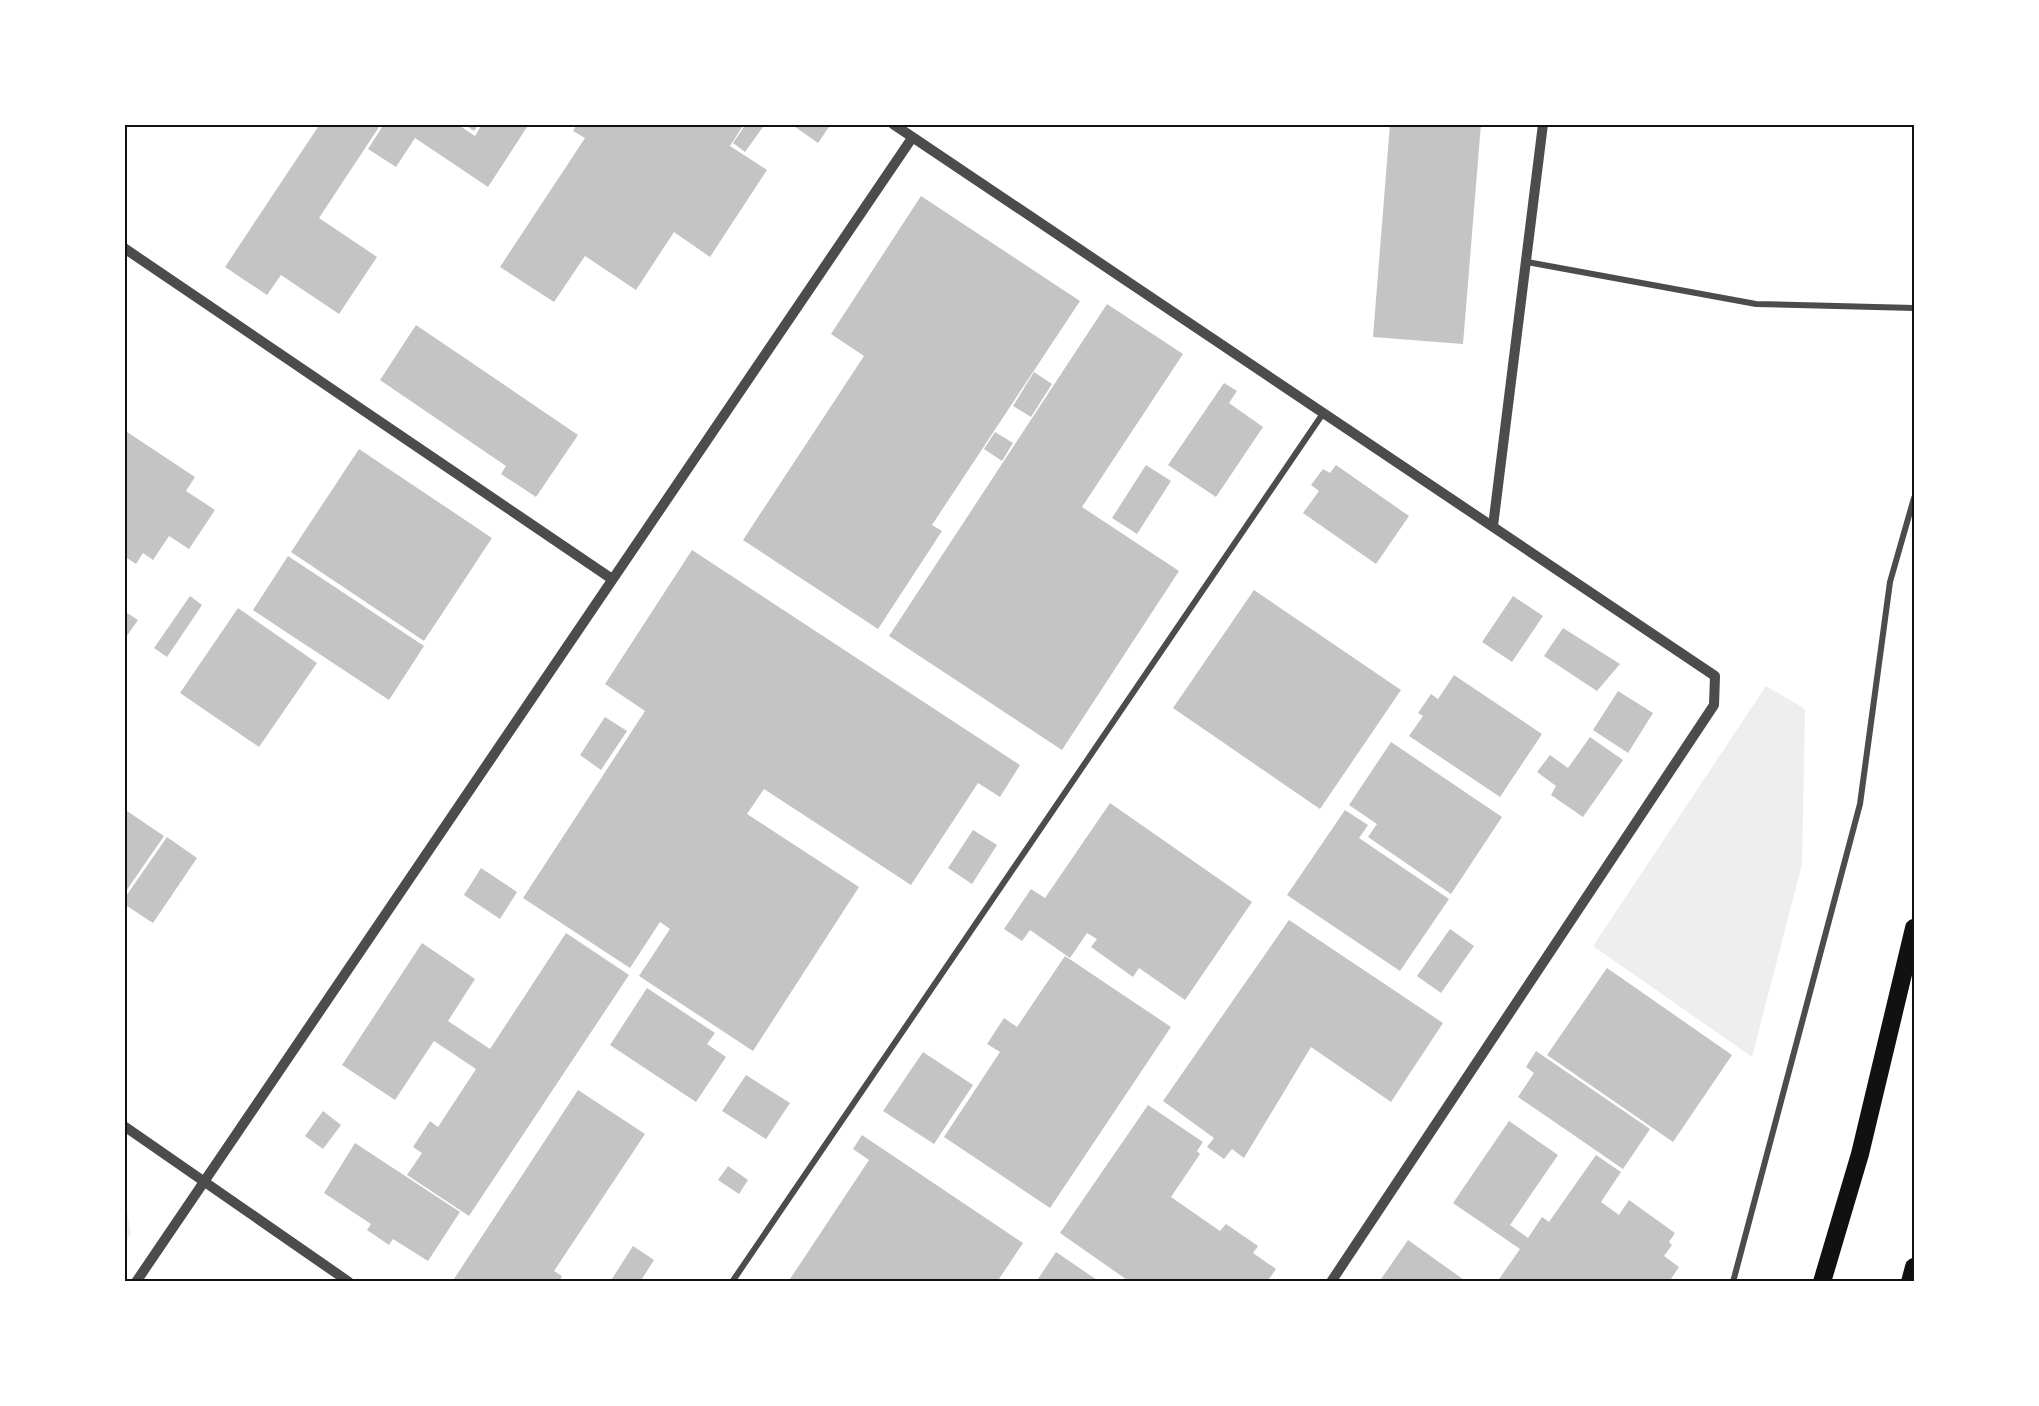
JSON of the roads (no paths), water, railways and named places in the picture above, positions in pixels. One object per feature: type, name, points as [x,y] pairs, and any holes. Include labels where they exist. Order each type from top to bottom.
[{"type":"highway","points":[[1822,1281],[1860,1154],[1914,928]]},
{"type":"highway","points":[[1910,1281],[1914,1267]]},
{"type":"street","points":[[893,124],[1715,676],[1714,705],[1331,1281]]},
{"type":"street","points":[[1493,526],[1543,124]]},
{"type":"street","points":[[136,1281],[912,138]]},
{"type":"street","points":[[124,248],[612,579]]},
{"type":"street","points":[[1527,262],[1756,304],[1914,308]]},
{"type":"street","points":[[732,1281],[1324,412]]},
{"type":"street","points":[[1733,1281],[1860,804],[1890,582],[1914,498]]},
{"type":"street","points":[[124,1126],[349,1281]]}]
